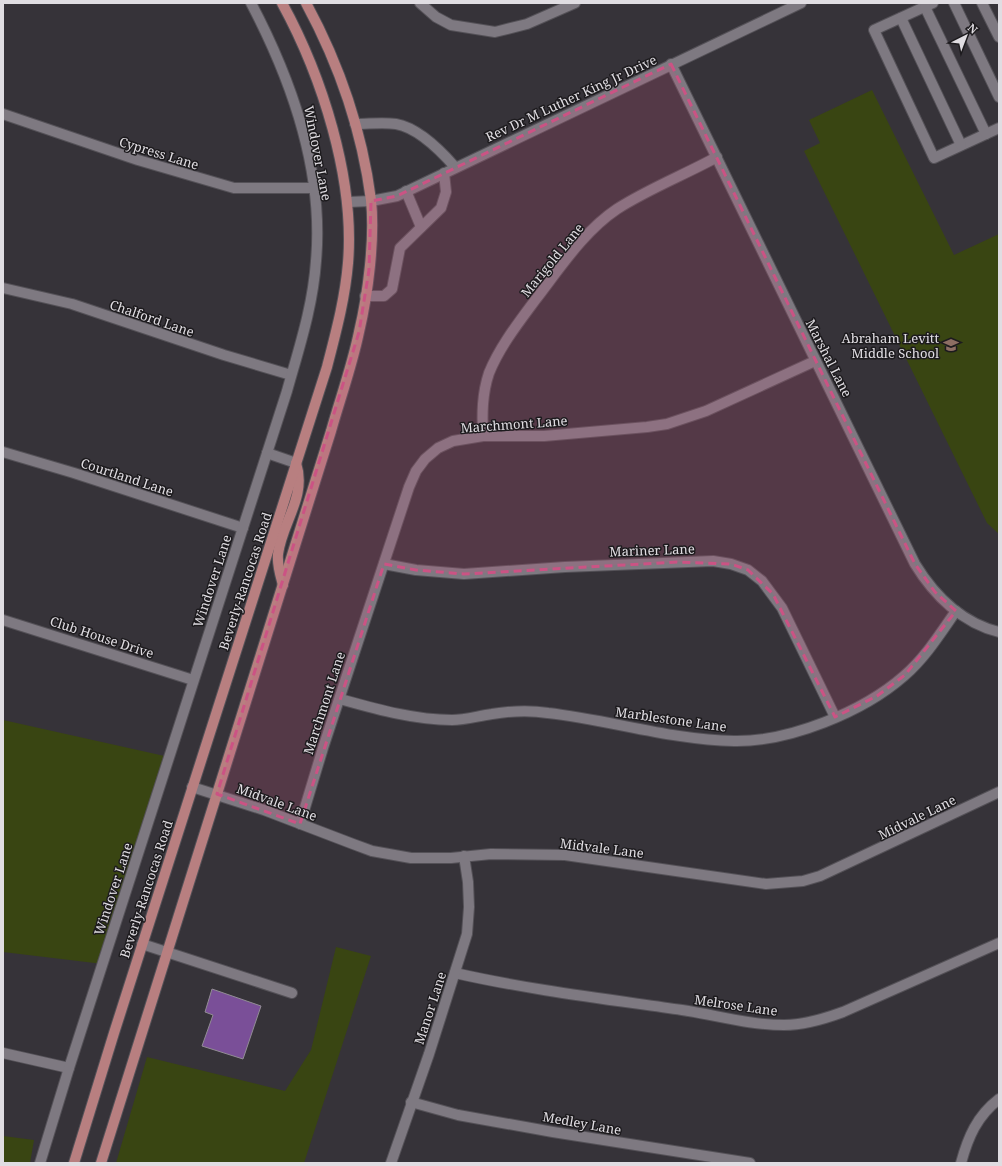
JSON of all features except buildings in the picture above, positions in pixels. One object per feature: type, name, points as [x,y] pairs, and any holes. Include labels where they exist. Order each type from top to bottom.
[{"type":"main road","name":"Beverly-Rancocas Road","points":[[74,1163],[142,944],[327,367],[342,310],[348,262],[348,202],[340,156],[314,72],[294,25],[282,3]]},
{"type":"main road","points":[[101,1163],[331,431],[360,332],[369,270],[371,201],[355,124],[345,89],[306,3]]},
{"type":"main road","points":[[283,584],[278,569],[278,553],[298,489],[300,476],[296,463]]},
{"type":"street","name":"Windover Lane","points":[[40,1163],[193,680],[292,375],[307,318],[316,261],[316,222],[313,188],[305,143],[295,104],[271,44],[251,3]]},
{"type":"street","points":[[420,3],[436,17],[451,25],[496,32],[527,24],[575,3]]},
{"type":"street","name":"Rev Dr M Luther King Jr Drive","points":[[348,202],[371,201],[397,196],[800,3]]},
{"type":"street","points":[[954,3],[999,97]]},
{"type":"street","points":[[982,3],[999,37]]},
{"type":"street","points":[[986,134],[929,5],[874,30],[934,158],[961,146],[999,128]]},
{"type":"street","points":[[901,18],[961,146]]},
{"type":"street","name":"Marshal Lane","points":[[671,64],[915,564],[935,592],[956,611],[977,624],[999,632]]},
{"type":"street","name":"Cypress Lane","points":[[3,114],[138,160],[234,188],[313,188]]},
{"type":"street","points":[[355,124],[397,124],[422,135],[443,152],[455,167]]},
{"type":"street","name":"Marigold Lane","points":[[483,436],[483,398],[487,380],[496,359],[521,320],[566,260],[590,232],[617,209],[717,158]]},
{"type":"street","points":[[365,296],[384,296],[392,289],[400,248],[441,208],[446,192],[444,173]]},
{"type":"street","points":[[406,191],[421,227]]},
{"type":"street","name":"Chalford Lane","points":[[3,288],[72,304],[209,350],[292,375]]},
{"type":"street","name":"Marchmont Lane","points":[[300,824],[409,487],[416,471],[425,459],[438,448],[453,441],[483,436],[544,436],[667,424],[706,411],[815,361]]},
{"type":"street","name":"Courtland Lane","points":[[3,452],[68,470],[243,528]]},
{"type":"street","points":[[267,453],[296,463]]},
{"type":"street","name":"Mariner Lane","points":[[384,564],[416,570],[464,574],[565,566],[713,561],[731,564],[748,570],[762,581],[773,594],[785,613],[835,717]]},
{"type":"street","name":"Marblestone Lane","points":[[340,699],[366,706],[434,719],[452,720],[510,712],[549,713],[692,738],[734,741],[774,737],[811,727],[877,696],[904,676],[926,652],[956,611]]},
{"type":"street","name":"Club House Drive","points":[[3,620],[193,680]]},
{"type":"street","name":"Midvale Lane","points":[[192,787],[217,794],[372,851],[411,858],[491,854],[566,855],[766,884],[803,881],[853,862],[999,792]]},
{"type":"street","name":"Manor Lane","points":[[391,1163],[463,949],[469,920],[468,882],[464,856]]},
{"type":"street","name":"Melrose Lane","points":[[455,973],[500,983],[575,995],[688,1011],[745,1021],[785,1025],[824,1019],[843,1012],[999,943]]},
{"type":"street","points":[[142,944],[292,993]]},
{"type":"street","points":[[3,1053],[69,1068]]},
{"type":"street","points":[[961,1163],[969,1135],[977,1121],[988,1108],[999,1099]]},
{"type":"street","name":"Medley Lane","points":[[411,1102],[458,1115],[553,1132],[750,1163]]},
{"type":"highlighted area","points":[[671,64],[915,564],[935,592],[956,611],[905,675],[877,696],[835,717],[773,594],[748,570],[731,564],[677,562],[464,574],[416,570],[384,564],[300,824],[217,794],[359,332],[369,270],[371,201],[397,196]]},
{"type":"green space","points":[[872,90],[954,255],[999,234],[999,534],[987,523],[804,151],[820,143],[809,120]]},
{"type":"green space","points":[[3,720],[169,757],[103,964],[3,952]]},
{"type":"green space","points":[[336,947],[371,956],[304,1163],[116,1163],[147,1057],[285,1091],[311,1050]]},
{"type":"green space","points":[[3,1136],[34,1140],[30,1163],[3,1163]]},
{"type":"place","name":"Abraham Levitt Middle School","points":[[951,345]]}]
